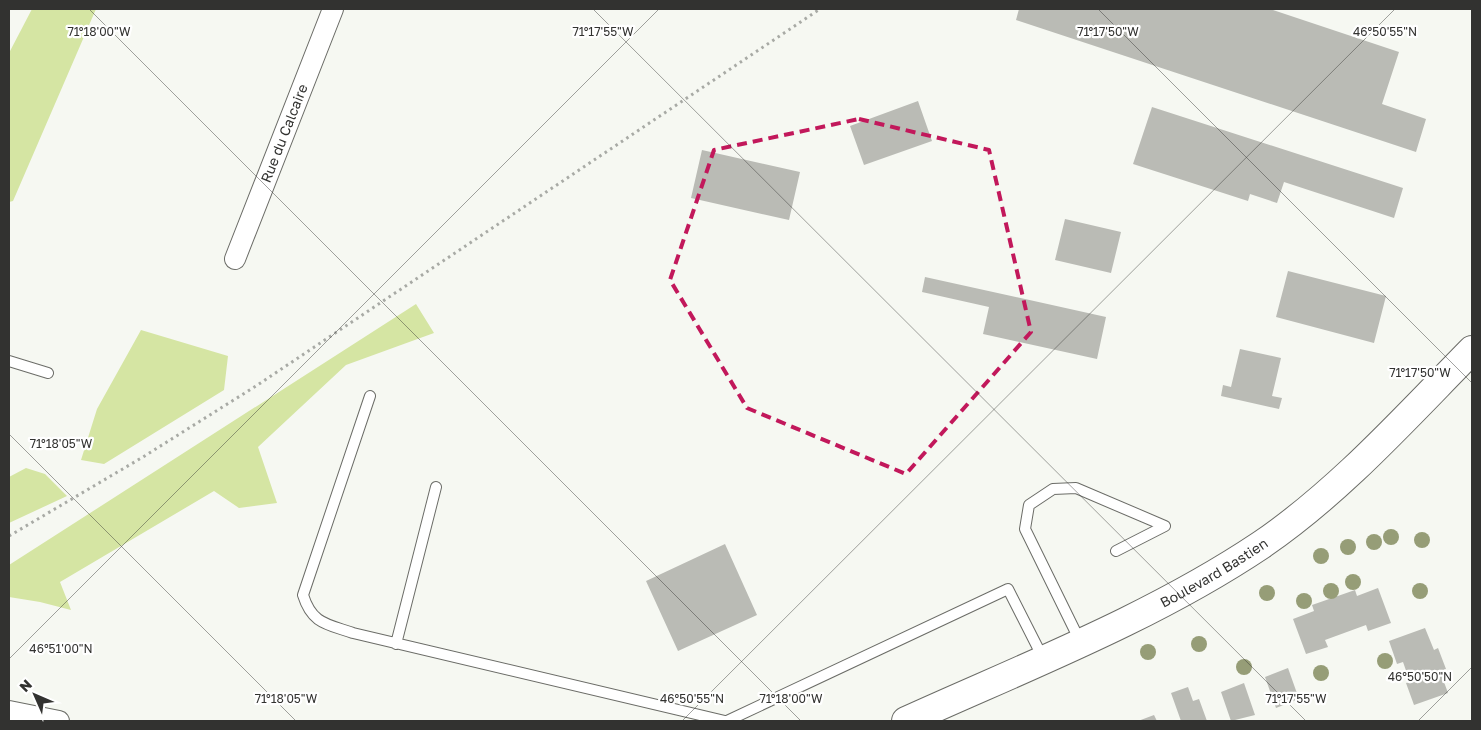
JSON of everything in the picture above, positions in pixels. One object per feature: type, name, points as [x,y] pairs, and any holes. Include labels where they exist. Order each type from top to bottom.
[{"type":"main road","name":"Boulevard Bastien","points":[[906,721],[1044,659],[1191,588],[1262,544],[1342,481],[1472,350]]},
{"type":"street","name":"Rue du Calcaire","points":[[235,259],[333,9]]},
{"type":"street","points":[[9,711],[59,721]]},
{"type":"lane","points":[[9,361],[48,373]]},
{"type":"lane","points":[[370,396],[303,595],[309,612],[325,624],[396,644],[726,721],[1008,589],[1044,659]]},
{"type":"lane","points":[[396,644],[436,487]]},
{"type":"lane","points":[[1080,642],[1025,529],[1029,505],[1052,489],[1076,488],[1166,526],[1116,551]]},
{"type":"path","points":[[9,536],[143,457],[256,386],[820,9]]},
{"type":"highlighted area","points":[[859,119],[989,150],[1031,332],[906,474],[747,408],[670,280],[714,150]]},
{"type":"green space","points":[[32,9],[96,9],[13,201],[9,202],[9,53]]},
{"type":"green space","points":[[416,304],[434,333],[346,365],[258,447],[277,503],[239,508],[214,491],[60,582],[71,610],[9,597],[9,565]]},
{"type":"green space","points":[[141,330],[228,356],[224,390],[104,464],[81,460],[97,409]]},
{"type":"green space","points":[[26,468],[45,474],[67,496],[9,523],[9,477]]},
{"type":"building","points":[[1019,9],[1270,9],[1399,52],[1382,104],[1426,119],[1416,152],[1016,20]]},
{"type":"building","points":[[918,101],[932,141],[864,165],[850,126]]},
{"type":"building","points":[[1152,107],[1403,188],[1394,218],[1284,182],[1277,203],[1250,194],[1248,201],[1133,164]]},
{"type":"building","points":[[702,150],[800,172],[789,220],[691,198]]},
{"type":"building","points":[[1065,219],[1121,232],[1111,273],[1055,260]]},
{"type":"building","points":[[1288,271],[1386,296],[1374,343],[1276,317]]},
{"type":"building","points":[[925,277],[1106,317],[1097,359],[983,334],[989,307],[922,292]]},
{"type":"building","points":[[1240,349],[1281,358],[1272,396],[1282,398],[1279,409],[1221,396],[1223,385],[1231,387]]},
{"type":"building","points":[[725,544],[757,615],[678,651],[646,581]]},
{"type":"building","points":[[1378,588],[1391,623],[1368,631],[1366,625],[1325,640],[1328,647],[1306,654],[1293,619],[1314,611],[1312,605],[1355,590],[1357,596]]},
{"type":"building","points":[[1425,628],[1434,650],[1438,648],[1446,669],[1440,671],[1448,693],[1414,705],[1406,683],[1410,682],[1403,662],[1397,664],[1389,641]]},
{"type":"building","points":[[1288,668],[1299,699],[1276,708],[1265,677]]},
{"type":"building","points":[[1244,683],[1255,715],[1231,721],[1221,692]]},
{"type":"building","points":[[1188,687],[1193,701],[1199,699],[1207,721],[1181,721],[1171,693]]},
{"type":"building","points":[[1154,715],[1157,721],[1138,721]]}]
